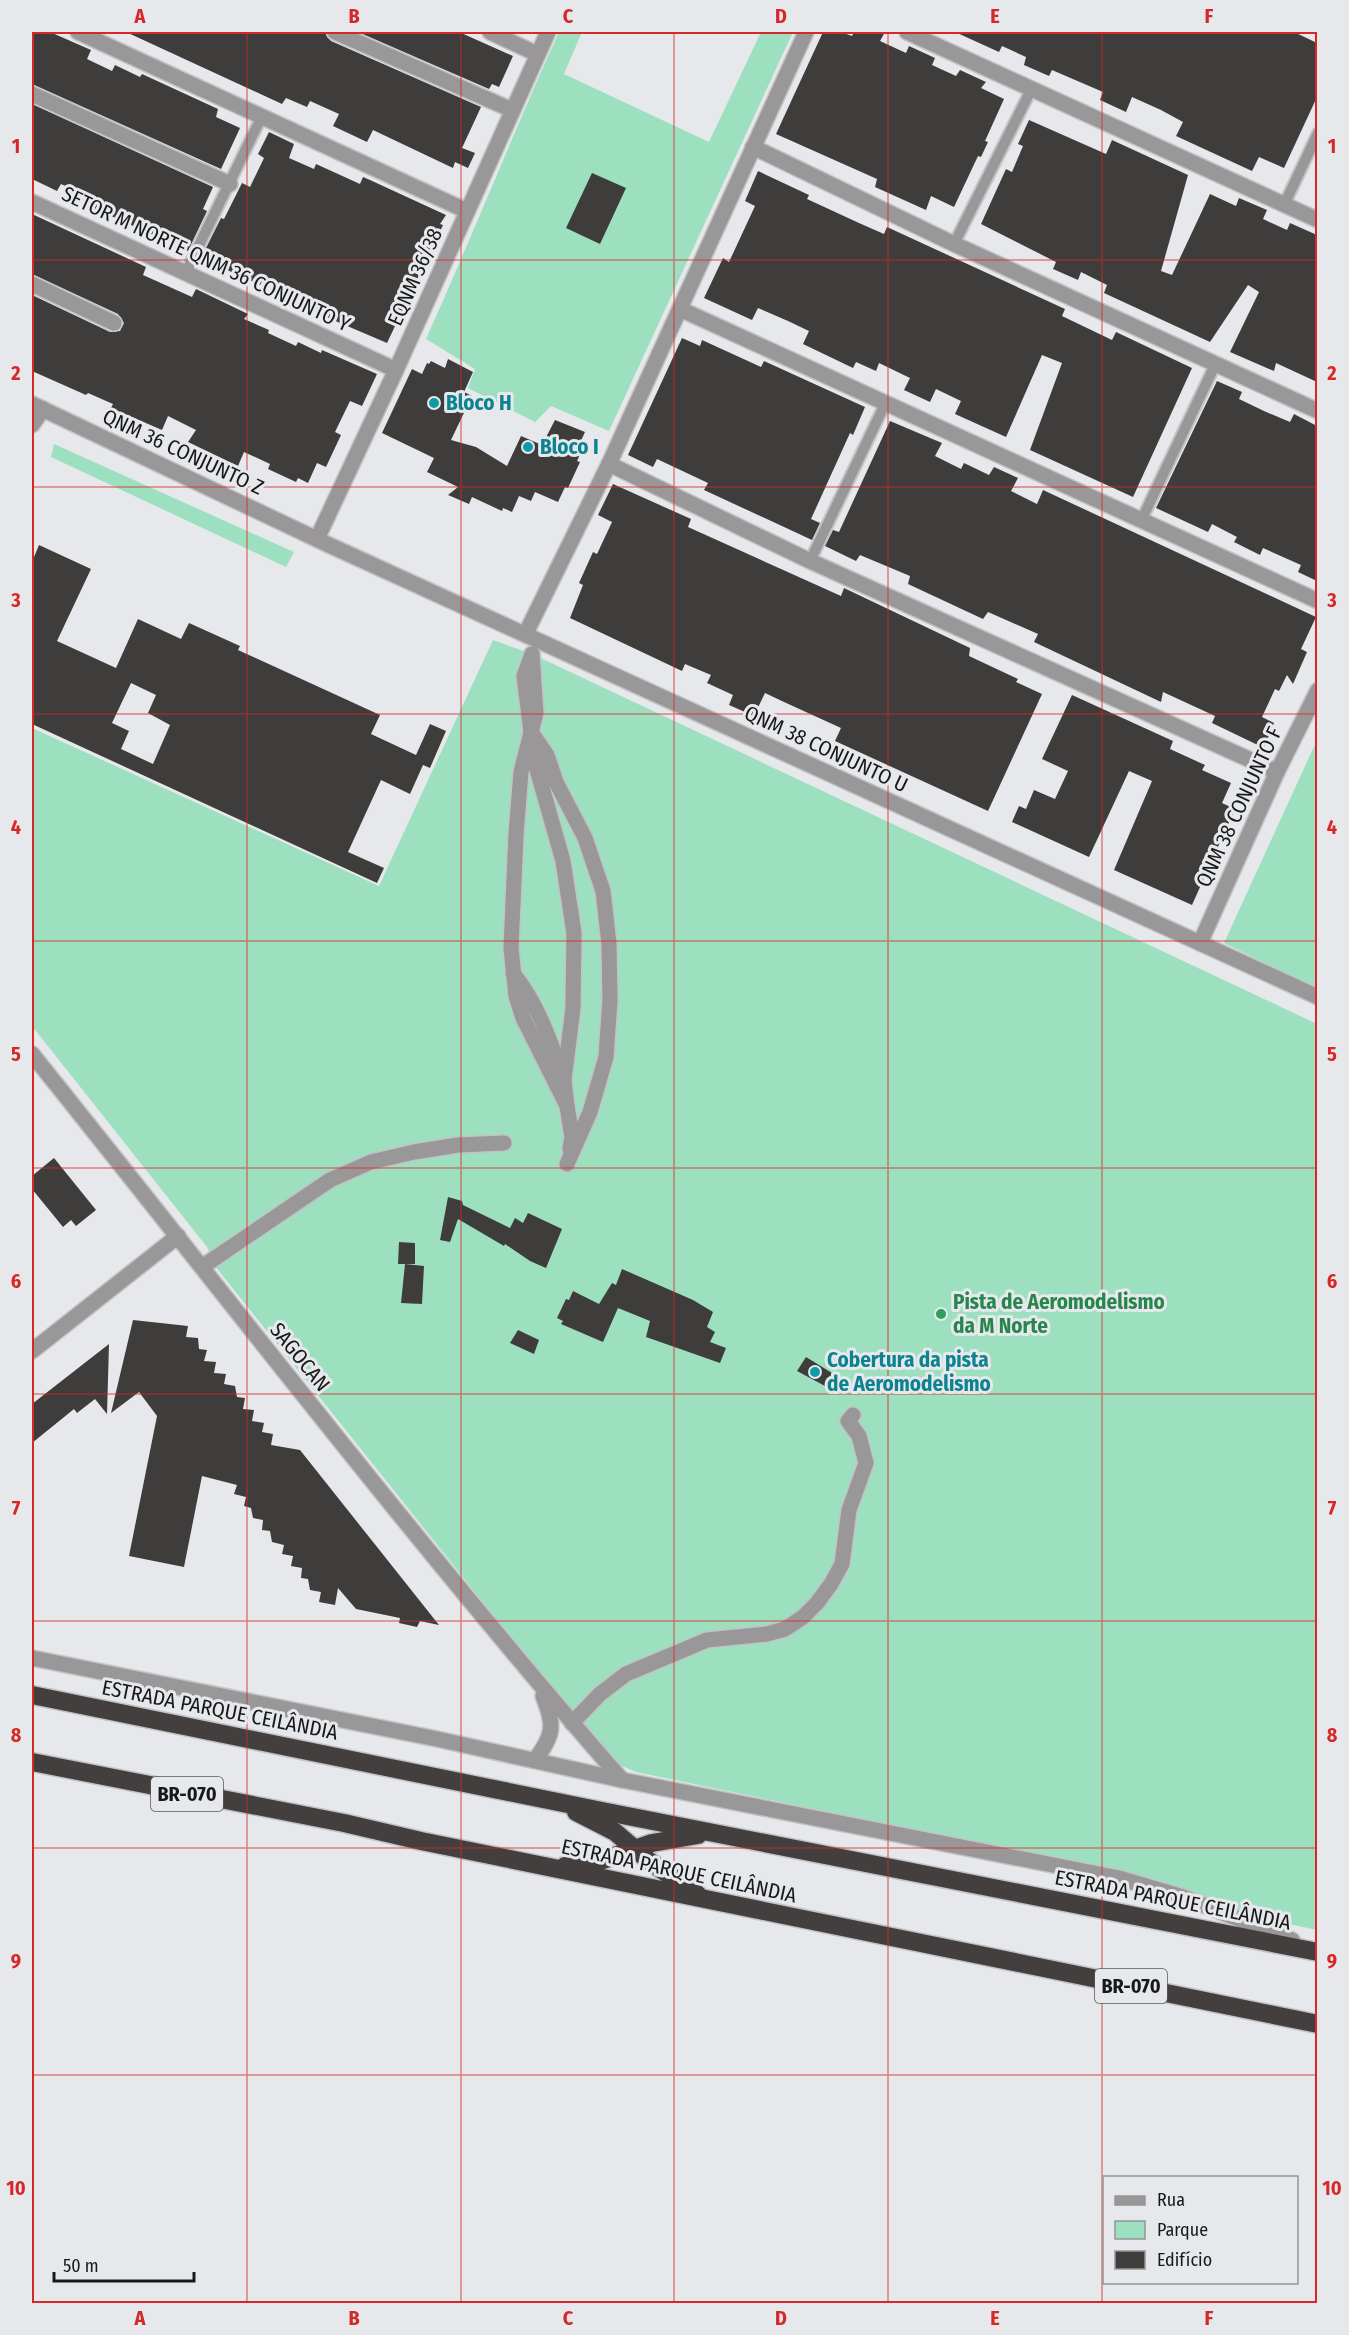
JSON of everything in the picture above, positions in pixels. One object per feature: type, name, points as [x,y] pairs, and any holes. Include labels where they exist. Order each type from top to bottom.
[{"type":"highway","name":"ESTRADA PARQUE CEILÂNDIA","points":[[32,1695],[544,1799],[1317,1951]]},
{"type":"highway","name":"ESTRADA PARQUE CEILÂNDIA","points":[[32,1762],[344,1823],[548,1868],[1317,2024]]},
{"type":"highway","points":[[544,1799],[592,1819],[615,1832],[649,1861],[706,1900]]},
{"type":"highway","points":[[548,1868],[600,1861],[636,1848],[680,1837],[716,1833]]},
{"type":"street","points":[[78,32],[467,212]]},
{"type":"street","points":[[335,32],[512,110]]},
{"type":"street","points":[[490,32],[537,54]]},
{"type":"street","name":"EQNM 36/38","points":[[317,538],[396,370],[548,32]]},
{"type":"street","points":[[526,633],[609,464],[806,32]]},
{"type":"street","points":[[907,32],[1317,220]]},
{"type":"street","points":[[954,244],[1031,90]]},
{"type":"street","points":[[32,94],[230,184]]},
{"type":"street","points":[[186,272],[262,117]]},
{"type":"street","points":[[1284,205],[1317,133]]},
{"type":"street","points":[[753,147],[954,244],[1317,411]]},
{"type":"street","name":"SETOR M NORTE QNM 36 CONJUNTO Y","points":[[32,202],[396,370]]},
{"type":"street","points":[[32,285],[114,323]]},
{"type":"street","points":[[680,309],[1317,601]]},
{"type":"street","points":[[1141,520],[1215,365]]},
{"type":"street","points":[[810,561],[885,404]]},
{"type":"street","points":[[32,425],[37,406]]},
{"type":"street","name":"QNM 36 CONJUNTO Z","points":[[37,406],[317,538]]},
{"type":"street","points":[[609,464],[810,561],[1277,772]]},
{"type":"street","name":"QNM 38 CONJUNTO U","points":[[317,538],[1317,998]]},
{"type":"street","name":"QNM 38 CONJUNTO F","points":[[1200,943],[1277,772],[1317,690]]},
{"type":"street","points":[[531,732],[521,772],[516,836],[511,948],[513,973],[516,996],[523,1018],[567,1106]]},
{"type":"street","points":[[531,732],[547,755],[556,782],[585,838],[603,891],[609,944],[610,1000],[606,1057],[590,1112],[567,1164],[572,1137],[564,1080],[573,1008],[574,933],[563,861],[534,759],[531,732]]},
{"type":"street","points":[[513,973],[526,989],[543,1024],[564,1080]]},
{"type":"street","name":"SAGOCAN","points":[[32,1053],[539,1685],[622,1780]]},
{"type":"street","points":[[202,1267],[330,1180],[371,1162],[458,1145],[504,1143]]},
{"type":"street","points":[[32,1351],[178,1236]]},
{"type":"street","points":[[572,1723],[600,1694],[626,1674],[707,1640],[767,1634],[785,1629],[803,1617],[817,1603],[842,1564],[849,1510],[866,1463],[859,1436],[848,1421],[853,1416]]},
{"type":"street","points":[[32,1658],[536,1760],[622,1780],[1119,1878],[1183,1897],[1317,1951]]},
{"type":"street","name":"SAGOCAN","points":[[536,1760],[547,1745],[552,1731],[551,1714],[539,1685]]},
{"type":"green space","points":[[559,32],[582,32],[564,74],[709,142],[761,32],[793,32],[609,431],[551,406],[535,422],[468,388],[475,369],[426,339]]},
{"type":"green space","points":[[54,444],[294,552],[286,567],[51,457]]},
{"type":"green space","points":[[493,640],[532,654],[1317,1024],[1317,1930],[1246,1915],[1161,1881],[636,1772],[615,1763],[576,1719],[215,1266],[207,1247],[32,1026],[32,728],[379,886]]},
{"type":"green space","points":[[1317,740],[1318,985],[1316,988],[1224,943]]},
{"type":"building","points":[[32,32],[50,32],[91,50],[87,59],[112,71],[115,65],[140,77],[142,74],[218,109],[216,117],[240,128],[221,169],[32,84]]},
{"type":"building","points":[[126,32],[325,32],[331,41],[481,107],[462,148],[475,153],[468,168],[455,162],[453,168],[373,130],[367,142],[333,126],[339,114],[310,101],[307,107],[286,98],[282,104]]},
{"type":"building","points":[[358,32],[459,32],[513,56],[499,87],[492,84],[489,89]]},
{"type":"building","points":[[823,32],[841,32],[852,36],[854,32],[885,32],[880,41],[906,53],[909,46],[935,58],[932,65],[956,76],[960,70],[986,82],[981,88],[1004,99],[985,141],[988,142],[981,157],[978,156],[954,207],[931,196],[926,210],[875,187],[877,179],[776,134]]},
{"type":"building","points":[[955,32],[1294,32],[1317,43],[1317,97],[1284,168],[1259,157],[1252,171],[1176,136],[1183,122],[1161,110],[1132,97],[1126,112],[1100,100],[1103,92],[1052,70],[1049,76],[1024,65],[1026,57],[1002,46],[999,52]]},
{"type":"building","points":[[32,104],[213,187],[203,209],[207,211],[188,251],[83,203],[87,196],[61,184],[57,191],[32,179]]},
{"type":"building","points":[[1029,120],[1106,154],[1112,140],[1188,175],[1161,271],[1172,275],[1210,194],[1236,206],[1239,198],[1267,210],[1263,219],[1287,230],[1290,223],[1317,235],[1317,382],[1276,363],[1274,371],[1230,352],[1259,292],[1248,285],[1210,342],[1104,293],[1107,285],[1081,272],[1078,280],[1053,269],[1056,262],[981,224],[1006,169],[1012,172],[1023,146],[1018,144]]},
{"type":"building","points":[[269,132],[294,144],[289,158],[314,169],[316,164],[360,184],[363,177],[446,215],[387,343],[284,299],[289,290],[264,278],[260,285],[201,258],[242,183],[250,187],[264,158],[258,154]]},
{"type":"building","points":[[758,171],[809,195],[807,199],[859,223],[884,234],[887,227],[1065,309],[1062,316],[1112,340],[1116,332],[1192,368],[1133,497],[1030,450],[1062,363],[1042,355],[1006,437],[955,414],[961,401],[936,389],[930,402],[904,390],[910,378],[879,363],[876,371],[856,362],[853,368],[803,344],[809,331],[788,321],[758,308],[752,320],[704,298],[723,258],[729,262],[755,206],[745,201]]},
{"type":"building","points":[[592,173],[626,188],[600,244],[566,228]]},
{"type":"building","points":[[32,214],[146,267],[143,275],[192,297],[196,289],[248,314],[244,319],[296,346],[298,342],[321,353],[322,350],[377,374],[362,406],[350,401],[335,432],[341,435],[326,467],[317,463],[308,483],[298,478],[296,482],[268,469],[270,464],[244,452],[238,466],[188,442],[196,430],[168,416],[162,430],[111,408],[113,404],[88,393],[86,395],[32,371],[32,295],[110,332],[120,331],[124,323],[118,314],[32,274]]},
{"type":"building","points":[[682,338],[700,346],[702,340],[761,367],[764,361],[865,407],[853,435],[850,433],[811,519],[820,523],[812,540],[704,490],[708,483],[657,459],[653,467],[628,455]]},
{"type":"building","points":[[448,359],[473,372],[464,392],[472,396],[451,440],[476,447],[507,466],[521,436],[542,445],[555,420],[585,432],[579,445],[583,448],[577,461],[580,462],[568,488],[565,487],[558,502],[535,492],[531,501],[519,496],[512,512],[503,508],[502,511],[472,497],[469,504],[448,495],[458,487],[427,472],[434,458],[382,433],[412,369],[422,374],[427,363],[431,361],[445,368]]},
{"type":"building","points":[[1217,381],[1242,392],[1239,399],[1264,411],[1290,422],[1294,414],[1317,426],[1317,581],[1298,572],[1301,565],[1263,548],[1260,555],[1234,542],[1237,537],[1212,524],[1208,532],[1156,508]]},
{"type":"building","points":[[890,421],[942,443],[935,456],[961,469],[964,463],[989,475],[994,467],[1018,478],[1011,491],[1037,504],[1043,490],[1316,617],[1301,649],[1307,652],[1293,684],[1287,675],[1279,691],[1275,689],[1262,717],[1274,723],[1264,748],[1212,723],[1215,716],[1163,692],[1161,702],[1034,642],[1038,634],[988,612],[983,619],[908,584],[910,576],[860,555],[856,561],[825,546],[833,530],[839,532]]},
{"type":"building","points":[[613,484],[691,519],[688,527],[841,596],[844,588],[970,648],[969,656],[1018,679],[1016,682],[1042,694],[988,811],[835,741],[841,728],[765,693],[754,716],[729,705],[733,695],[707,683],[711,675],[685,664],[682,671],[570,618],[583,585],[579,583],[593,552],[597,554],[612,522],[598,515]]},
{"type":"building","points":[[39,545],[91,569],[57,641],[116,668],[138,619],[181,639],[189,623],[240,646],[238,650],[380,715],[371,734],[416,755],[430,724],[446,731],[430,768],[423,765],[410,794],[381,780],[348,852],[384,868],[377,883],[32,724],[32,562]],"holes":[[[131,683],[156,695],[148,713],[170,725],[153,764],[121,749],[129,731],[112,723]]]},
{"type":"building","points":[[1072,695],[1173,741],[1170,749],[1205,765],[1202,770],[1231,783],[1222,803],[1235,809],[1192,905],[1114,870],[1152,781],[1129,771],[1089,857],[1012,822],[1019,806],[1026,809],[1034,790],[1055,799],[1068,771],[1042,759]]},
{"type":"building","points":[[54,1158],[96,1210],[76,1226],[71,1220],[63,1227],[32,1189],[32,1176]]},
{"type":"building","points":[[448,1197],[462,1201],[463,1205],[510,1228],[515,1218],[523,1223],[528,1213],[562,1229],[546,1268],[458,1219],[450,1242],[440,1240]]},
{"type":"building","points":[[399,1242],[415,1243],[415,1264],[398,1264]]},
{"type":"building","points":[[405,1264],[424,1266],[422,1304],[401,1303]]},
{"type":"building","points":[[622,1269],[693,1300],[713,1312],[707,1327],[715,1332],[710,1342],[726,1348],[720,1363],[646,1337],[650,1321],[618,1308],[603,1342],[561,1324],[563,1321],[557,1318],[566,1299],[569,1300],[573,1291],[599,1304],[612,1283],[616,1285]]},
{"type":"building","points":[[133,1320],[188,1326],[186,1337],[198,1338],[199,1349],[207,1350],[204,1361],[216,1362],[214,1373],[226,1374],[224,1384],[235,1386],[237,1397],[245,1398],[243,1409],[254,1410],[252,1421],[264,1423],[262,1432],[273,1434],[271,1445],[300,1450],[439,1625],[420,1621],[417,1627],[399,1623],[400,1618],[356,1609],[338,1588],[335,1605],[319,1602],[321,1592],[310,1590],[308,1579],[301,1578],[302,1568],[291,1566],[293,1556],[282,1554],[284,1545],[272,1542],[270,1531],[262,1530],[263,1520],[253,1518],[251,1508],[244,1506],[246,1497],[234,1494],[237,1485],[202,1476],[184,1567],[129,1556],[157,1416],[139,1392],[111,1413]]},
{"type":"building","points":[[518,1330],[539,1340],[534,1354],[510,1343]]},
{"type":"building","points":[[109,1344],[107,1414],[95,1399],[77,1413],[74,1409],[32,1443],[32,1404]]},
{"type":"building","name":"Cobertura da pista de Aeromodelismo","points":[[806,1357],[832,1373],[825,1386],[797,1371]]},
{"type":"place","name":"Bloco H","points":[[434,403]]},
{"type":"place","name":"Bloco I","points":[[528,447]]},
{"type":"place","name":"Pista de Aeromodelismo da M Norte","points":[[941,1314]]},
{"type":"place","name":"Cobertura da pista de Aeromodelismo","points":[[815,1372]]}]
